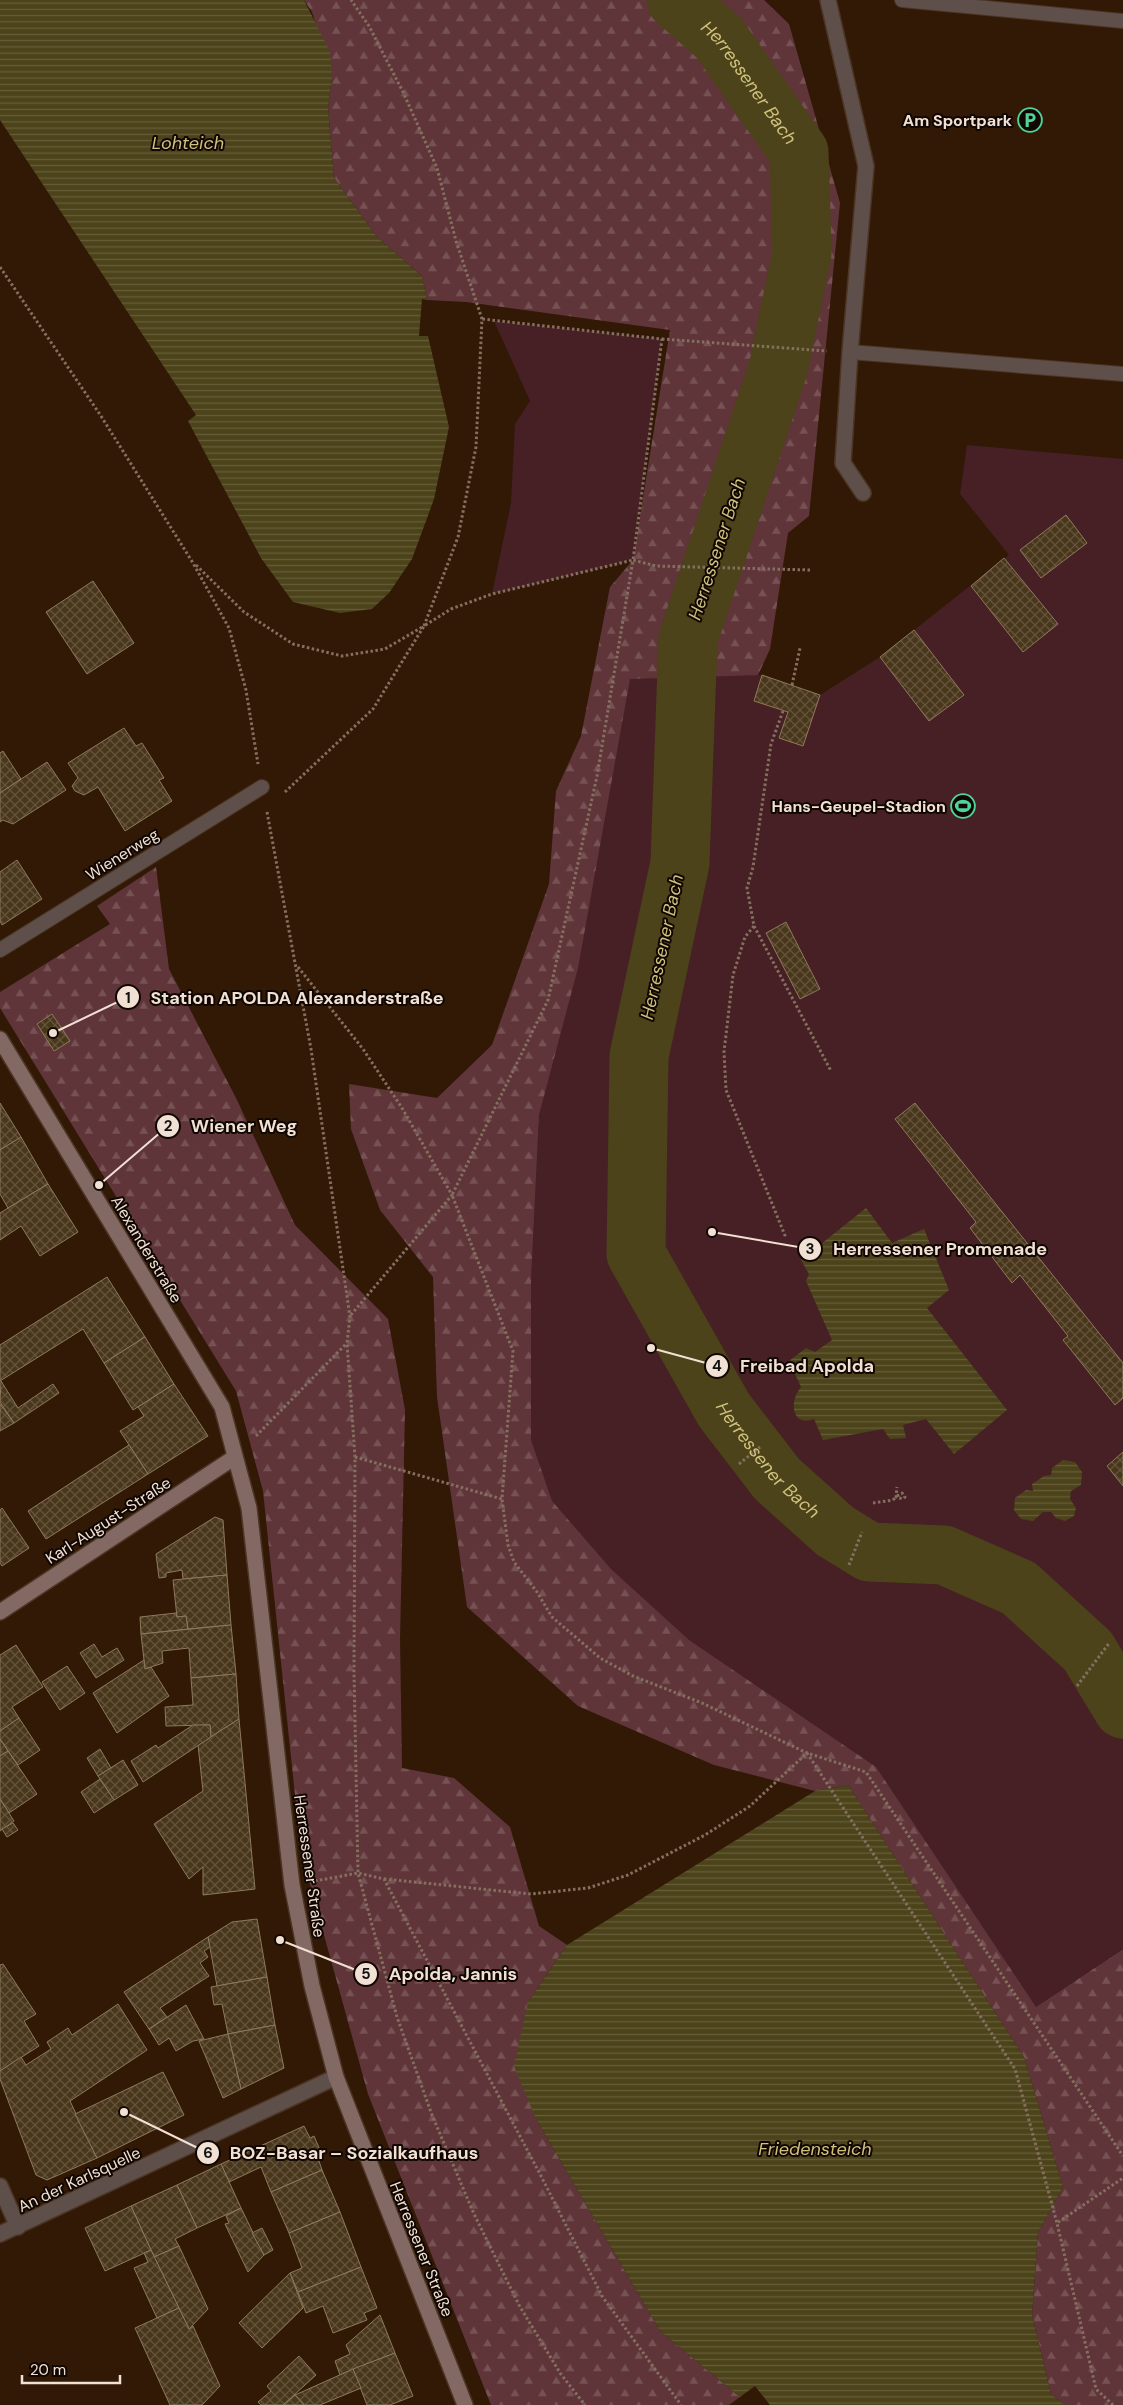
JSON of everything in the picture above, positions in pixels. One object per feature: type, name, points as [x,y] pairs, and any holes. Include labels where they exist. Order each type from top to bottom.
[{"type":"street","points":[[828,0],[866,166],[850,352],[843,463],[863,493]]},
{"type":"street","name":"Alexanderstraße","points":[[0,1039],[222,1407],[235,1457]]},
{"type":"street","name":"Karl-August-Straße","points":[[0,1612],[235,1457]]},
{"type":"street","name":"Herressener Straße","points":[[235,1457],[250,1508],[292,1885],[312,1986],[336,2078],[465,2405]]},
{"type":"street","name":"An der Karlsquelle","points":[[0,2234],[336,2078]]},
{"type":"street","points":[[0,2186],[18,2227]]},
{"type":"lane","points":[[902,0],[1123,21]]},
{"type":"lane","points":[[850,352],[1123,374]]},
{"type":"lane","name":"Wienerweg","points":[[0,950],[262,787]]},
{"type":"path","points":[[262,787],[287,792],[373,709],[424,626],[458,537],[476,447],[482,319],[456,241],[437,168],[403,92],[369,26],[351,0]]},
{"type":"path","points":[[0,267],[101,416],[193,562],[229,628],[246,690],[284,907],[297,966],[350,1317],[347,1343],[355,1457],[354,1672],[358,1873],[398,2017],[432,2115],[474,2214],[519,2305],[560,2373],[585,2405]]},
{"type":"path","points":[[482,319],[662,339],[850,352]]},
{"type":"path","points":[[350,1317],[452,1195],[548,1000],[597,776],[633,560],[662,339]]},
{"type":"path","points":[[193,562],[244,612],[293,644],[342,656],[384,649],[451,609],[492,594],[633,560],[656,566],[810,570]]},
{"type":"path","points":[[792,685],[800,648]]},
{"type":"path","points":[[783,710],[771,744],[753,867],[747,888],[754,926],[831,1071]]},
{"type":"path","points":[[754,926],[745,937],[733,975],[724,1052],[726,1090],[786,1238]]},
{"type":"path","points":[[297,966],[363,1049],[402,1108],[452,1195],[513,1352],[502,1499],[508,1546],[514,1562],[537,1592],[552,1617],[600,1658],[633,1676],[702,1703],[807,1753],[866,1772],[1123,2156]]},
{"type":"path","points":[[235,1457],[347,1343]]},
{"type":"path","points":[[739,1464],[760,1447]]},
{"type":"path","points":[[355,1457],[502,1499]]},
{"type":"path","points":[[873,1503],[893,1500],[897,1496],[902,1492],[905,1496],[903,1499],[896,1497],[897,1487]]},
{"type":"path","points":[[849,1565],[862,1532]]},
{"type":"path","points":[[1077,1686],[1110,1642]]},
{"type":"path","points":[[807,1753],[1015,2069],[1057,2223],[1096,2389],[1113,2405]]},
{"type":"path","points":[[292,1885],[358,1873],[384,1879],[531,1894],[588,1888],[628,1875],[705,1835],[750,1806],[807,1753]]},
{"type":"path","points":[[384,1879],[541,2176],[602,2296],[682,2405]]},
{"type":"path","points":[[1057,2223],[1123,2178]]},
{"type":"green space","points":[[304,0],[764,0],[789,24],[840,203],[809,516],[788,533],[770,649],[758,675],[1037,2006],[1123,1949],[1123,2405],[1065,2405],[1051,2394],[1032,2315],[1038,2233],[1063,2187],[1024,2057],[848,1785],[815,1791],[714,1765],[578,1706],[467,1607],[437,1397],[433,1277],[380,1210],[351,1129],[349,1084],[437,1098],[492,1045],[549,884],[556,791],[581,736],[610,587],[633,560],[670,330],[466,302],[427,300],[422,276],[377,237],[334,178],[328,108],[332,78],[312,12]]},
{"type":"green space","points":[[156,867],[169,969],[236,1098],[295,1225],[388,1319],[405,1410],[400,1639],[402,1768],[454,1778],[510,1827],[539,1926],[567,1945],[528,2002],[536,2119],[660,2331],[740,2397],[729,2405],[491,2405],[368,2094],[301,1852],[263,1491],[236,1391],[0,1008],[0,992],[110,924],[97,906]]},
{"type":"shaded area","points":[[494,321],[662,339],[633,560],[492,594],[511,503],[515,424],[530,401]]},
{"type":"shaded area","points":[[967,445],[1123,459],[1123,1949],[1036,2007],[876,1767],[689,1640],[611,1569],[552,1501],[531,1440],[531,1279],[539,1115],[578,968],[630,679],[762,675],[820,695],[880,657],[1009,555],[960,494]]},
{"type":"water","name":"Lohteich","points":[[0,0],[304,0],[330,52],[332,78],[328,108],[334,178],[377,237],[422,276],[427,300],[422,299],[419,336],[428,336],[449,427],[434,499],[412,559],[389,593],[372,609],[340,613],[293,602],[261,558],[188,421],[196,415],[0,120]]},
{"type":"water","points":[[866,1208],[892,1243],[924,1229],[949,1290],[927,1308],[1007,1410],[954,1454],[926,1419],[903,1425],[906,1438],[890,1439],[883,1429],[823,1440],[814,1419],[801,1419],[794,1411],[795,1399],[801,1387],[789,1361],[806,1348],[815,1352],[832,1340],[806,1281],[809,1274],[801,1260]]},
{"type":"water","points":[[1063,1460],[1075,1462],[1082,1472],[1081,1485],[1071,1491],[1070,1499],[1076,1508],[1074,1516],[1065,1521],[1056,1518],[1051,1512],[1043,1512],[1033,1521],[1021,1519],[1014,1510],[1015,1498],[1026,1490],[1033,1491],[1032,1484],[1044,1476],[1051,1475],[1052,1468]]},
{"type":"water","name":"Friedensteich","points":[[848,1785],[1024,2057],[1063,2187],[1038,2233],[1032,2315],[1051,2394],[1065,2405],[770,2405],[755,2386],[740,2397],[660,2331],[536,2119],[514,2066],[528,2002],[567,1945],[815,1791]]},
{"type":"building","points":[[1066,515],[1087,543],[1041,578],[1020,550]]},
{"type":"building","points":[[1004,558],[1058,624],[1023,652],[971,586]]},
{"type":"building","points":[[93,581],[134,643],[87,674],[46,612]]},
{"type":"building","points":[[914,630],[964,695],[929,721],[880,657]]},
{"type":"building","points":[[762,675],[820,695],[803,746],[779,738],[788,712],[754,701]]},
{"type":"building","points":[[124,728],[136,746],[142,743],[164,778],[159,780],[172,801],[125,831],[98,787],[84,795],[75,791],[72,786],[78,778],[68,763]]},
{"type":"building","points":[[3,751],[21,779],[0,793],[0,753]]},
{"type":"building","points":[[47,762],[66,790],[13,824],[3,820],[0,822],[0,793]]},
{"type":"building","points":[[17,860],[42,899],[2,925],[0,921],[0,872]]},
{"type":"building","points":[[786,922],[820,989],[800,999],[766,933]]},
{"type":"building","points":[[52,1014],[70,1041],[54,1051],[37,1024]]},
{"type":"building","points":[[0,1103],[21,1137],[0,1150]]},
{"type":"building","points":[[915,1103],[1123,1363],[1123,1398],[1115,1405],[1063,1340],[1068,1336],[1020,1275],[1012,1283],[970,1228],[976,1222],[895,1119]]},
{"type":"building","points":[[21,1137],[48,1184],[8,1208],[0,1194],[0,1150]]},
{"type":"building","points":[[48,1184],[78,1232],[40,1256],[21,1226],[0,1240],[0,1213]]},
{"type":"building","points":[[107,1277],[145,1337],[104,1363],[83,1329],[0,1381],[0,1345]]},
{"type":"building","points":[[145,1337],[174,1384],[133,1410],[104,1363]]},
{"type":"building","points":[[1,1381],[18,1408],[53,1384],[59,1393],[14,1423],[0,1402]]},
{"type":"building","points":[[174,1384],[208,1436],[148,1474],[120,1431],[144,1416],[138,1407]]},
{"type":"building","points":[[0,1404],[14,1423],[0,1431]]},
{"type":"building","points":[[129,1445],[148,1474],[46,1539],[28,1511]]},
{"type":"building","points":[[1123,1452],[1123,1486],[1107,1466]]},
{"type":"building","points":[[2,1508],[29,1548],[2,1566],[0,1563],[0,1510]]},
{"type":"building","points":[[215,1517],[223,1520],[227,1575],[183,1579],[182,1570],[166,1573],[166,1577],[159,1578],[156,1554]]},
{"type":"building","points":[[227,1575],[231,1625],[188,1629],[186,1616],[177,1617],[173,1580]]},
{"type":"building","points":[[176,1613],[177,1617],[186,1616],[188,1629],[141,1634],[140,1617]]},
{"type":"building","points":[[231,1625],[236,1674],[191,1678],[189,1648],[162,1651],[163,1663],[145,1669],[141,1634]]},
{"type":"building","points":[[94,1644],[102,1657],[117,1648],[124,1660],[96,1678],[80,1653]]},
{"type":"building","points":[[16,1645],[43,1687],[12,1707],[19,1718],[0,1731],[0,1655]]},
{"type":"building","points":[[144,1660],[145,1669],[151,1667],[169,1696],[117,1733],[93,1693]]},
{"type":"building","points":[[67,1666],[85,1693],[60,1710],[42,1682]]},
{"type":"building","points":[[236,1674],[239,1719],[211,1737],[210,1725],[166,1726],[165,1707],[193,1705],[191,1678]]},
{"type":"building","points":[[19,1718],[40,1750],[18,1765],[0,1739],[0,1731]]},
{"type":"building","points":[[239,1719],[255,1889],[203,1895],[203,1867],[189,1879],[154,1824],[203,1791],[198,1745]]},
{"type":"building","points":[[193,1725],[210,1725],[211,1737],[143,1782],[131,1761],[156,1745],[158,1748]]},
{"type":"building","points":[[0,1739],[8,1751],[0,1756]]},
{"type":"building","points":[[100,1749],[111,1768],[98,1776],[87,1758]]},
{"type":"building","points":[[8,1751],[37,1794],[9,1813],[0,1799],[0,1756]]},
{"type":"building","points":[[123,1760],[138,1785],[114,1800],[98,1776]]},
{"type":"building","points":[[100,1779],[114,1800],[94,1813],[81,1792]]},
{"type":"building","points":[[0,1799],[14,1821],[0,1831]]},
{"type":"building","points":[[13,1823],[18,1830],[7,1837],[2,1829]]},
{"type":"building","points":[[257,1919],[267,1977],[217,1986],[208,1937],[232,1922]]},
{"type":"building","points":[[208,1937],[210,1947],[204,1951],[208,1957],[200,1963],[209,1976],[160,2008],[167,2017],[149,2029],[124,1992]]},
{"type":"building","points":[[3,1964],[36,2014],[24,2021],[39,2046],[0,2071],[0,1965]]},
{"type":"building","points":[[267,1977],[275,2025],[228,2034],[222,2004],[214,2005],[211,1987]]},
{"type":"building","points":[[118,2004],[147,2050],[70,2101],[97,2158],[47,2180],[36,2175],[0,2079],[0,2071],[21,2057],[26,2065],[51,2049],[47,2042],[68,2028],[72,2035]]},
{"type":"building","points":[[186,2005],[204,2039],[193,2041],[176,2051],[169,2038],[159,2045],[149,2029]]},
{"type":"building","points":[[275,2025],[284,2068],[241,2089],[228,2034]]},
{"type":"building","points":[[228,2034],[241,2089],[223,2098],[199,2041]]},
{"type":"building","points":[[163,2072],[184,2115],[97,2158],[75,2114]]},
{"type":"building","points":[[304,2126],[310,2138],[314,2136],[320,2150],[316,2152],[322,2170],[271,2192],[261,2167],[229,2182],[221,2164]]},
{"type":"building","points":[[221,2164],[241,2208],[197,2228],[177,2185]]},
{"type":"building","points":[[322,2170],[340,2212],[289,2233],[271,2192]]},
{"type":"building","points":[[177,2185],[197,2228],[175,2239],[179,2246],[154,2257],[131,2206]]},
{"type":"building","points":[[131,2206],[151,2250],[105,2271],[85,2228]]},
{"type":"building","points":[[241,2208],[264,2255],[248,2272],[225,2224],[229,2223],[226,2216]]},
{"type":"building","points":[[340,2212],[361,2267],[298,2292],[290,2273],[302,2268],[289,2233]]},
{"type":"building","points":[[262,2228],[273,2250],[264,2255],[252,2233]]},
{"type":"building","points":[[179,2246],[208,2309],[189,2329],[154,2257]]},
{"type":"building","points":[[151,2250],[179,2308],[157,2318],[134,2268],[148,2262],[144,2253]]},
{"type":"building","points":[[361,2267],[377,2308],[364,2313],[367,2320],[333,2333],[323,2306],[306,2313],[298,2292]]},
{"type":"building","points":[[290,2273],[303,2308],[262,2348],[239,2323]]},
{"type":"building","points":[[179,2308],[189,2329],[193,2326],[220,2386],[202,2405],[170,2405],[135,2328]]},
{"type":"building","points":[[380,2315],[395,2353],[340,2375],[335,2361],[350,2354],[346,2345]]},
{"type":"building","points":[[395,2353],[413,2396],[390,2405],[367,2405],[353,2369]]},
{"type":"building","points":[[299,2356],[316,2375],[283,2405],[261,2405],[258,2402],[271,2391],[267,2386]]},
{"type":"building","points":[[353,2369],[361,2388],[320,2405],[304,2405],[295,2395]]},
{"type":"building","points":[[295,2395],[304,2405],[283,2405]]},
{"type":"waterway","name":"Herressener Bach","points":[[676,0],[719,38],[799,152],[802,253],[778,369],[688,639],[680,863],[639,1056],[636,1254],[724,1410],[777,1479],[835,1531],[869,1552],[944,1555],[1019,1588],[1088,1651],[1123,1709]]},
{"type":"place","name":"Am Sportpark","points":[[1030,120]]},
{"type":"place","name":"Hans-Geupel-Stadion","points":[[963,806]]},
{"type":"place","name":"Station APOLDA Alexanderstraße","points":[[53,1033]]},
{"type":"place","name":"Wiener Weg","points":[[99,1185]]},
{"type":"place","name":"Herressener Promenade","points":[[712,1232]]},
{"type":"place","name":"Freibad Apolda","points":[[651,1348]]},
{"type":"place","name":"Apolda, Jannis","points":[[280,1940]]},
{"type":"place","name":"BOZ-Basar – Sozialkaufhaus","points":[[124,2112]]}]
